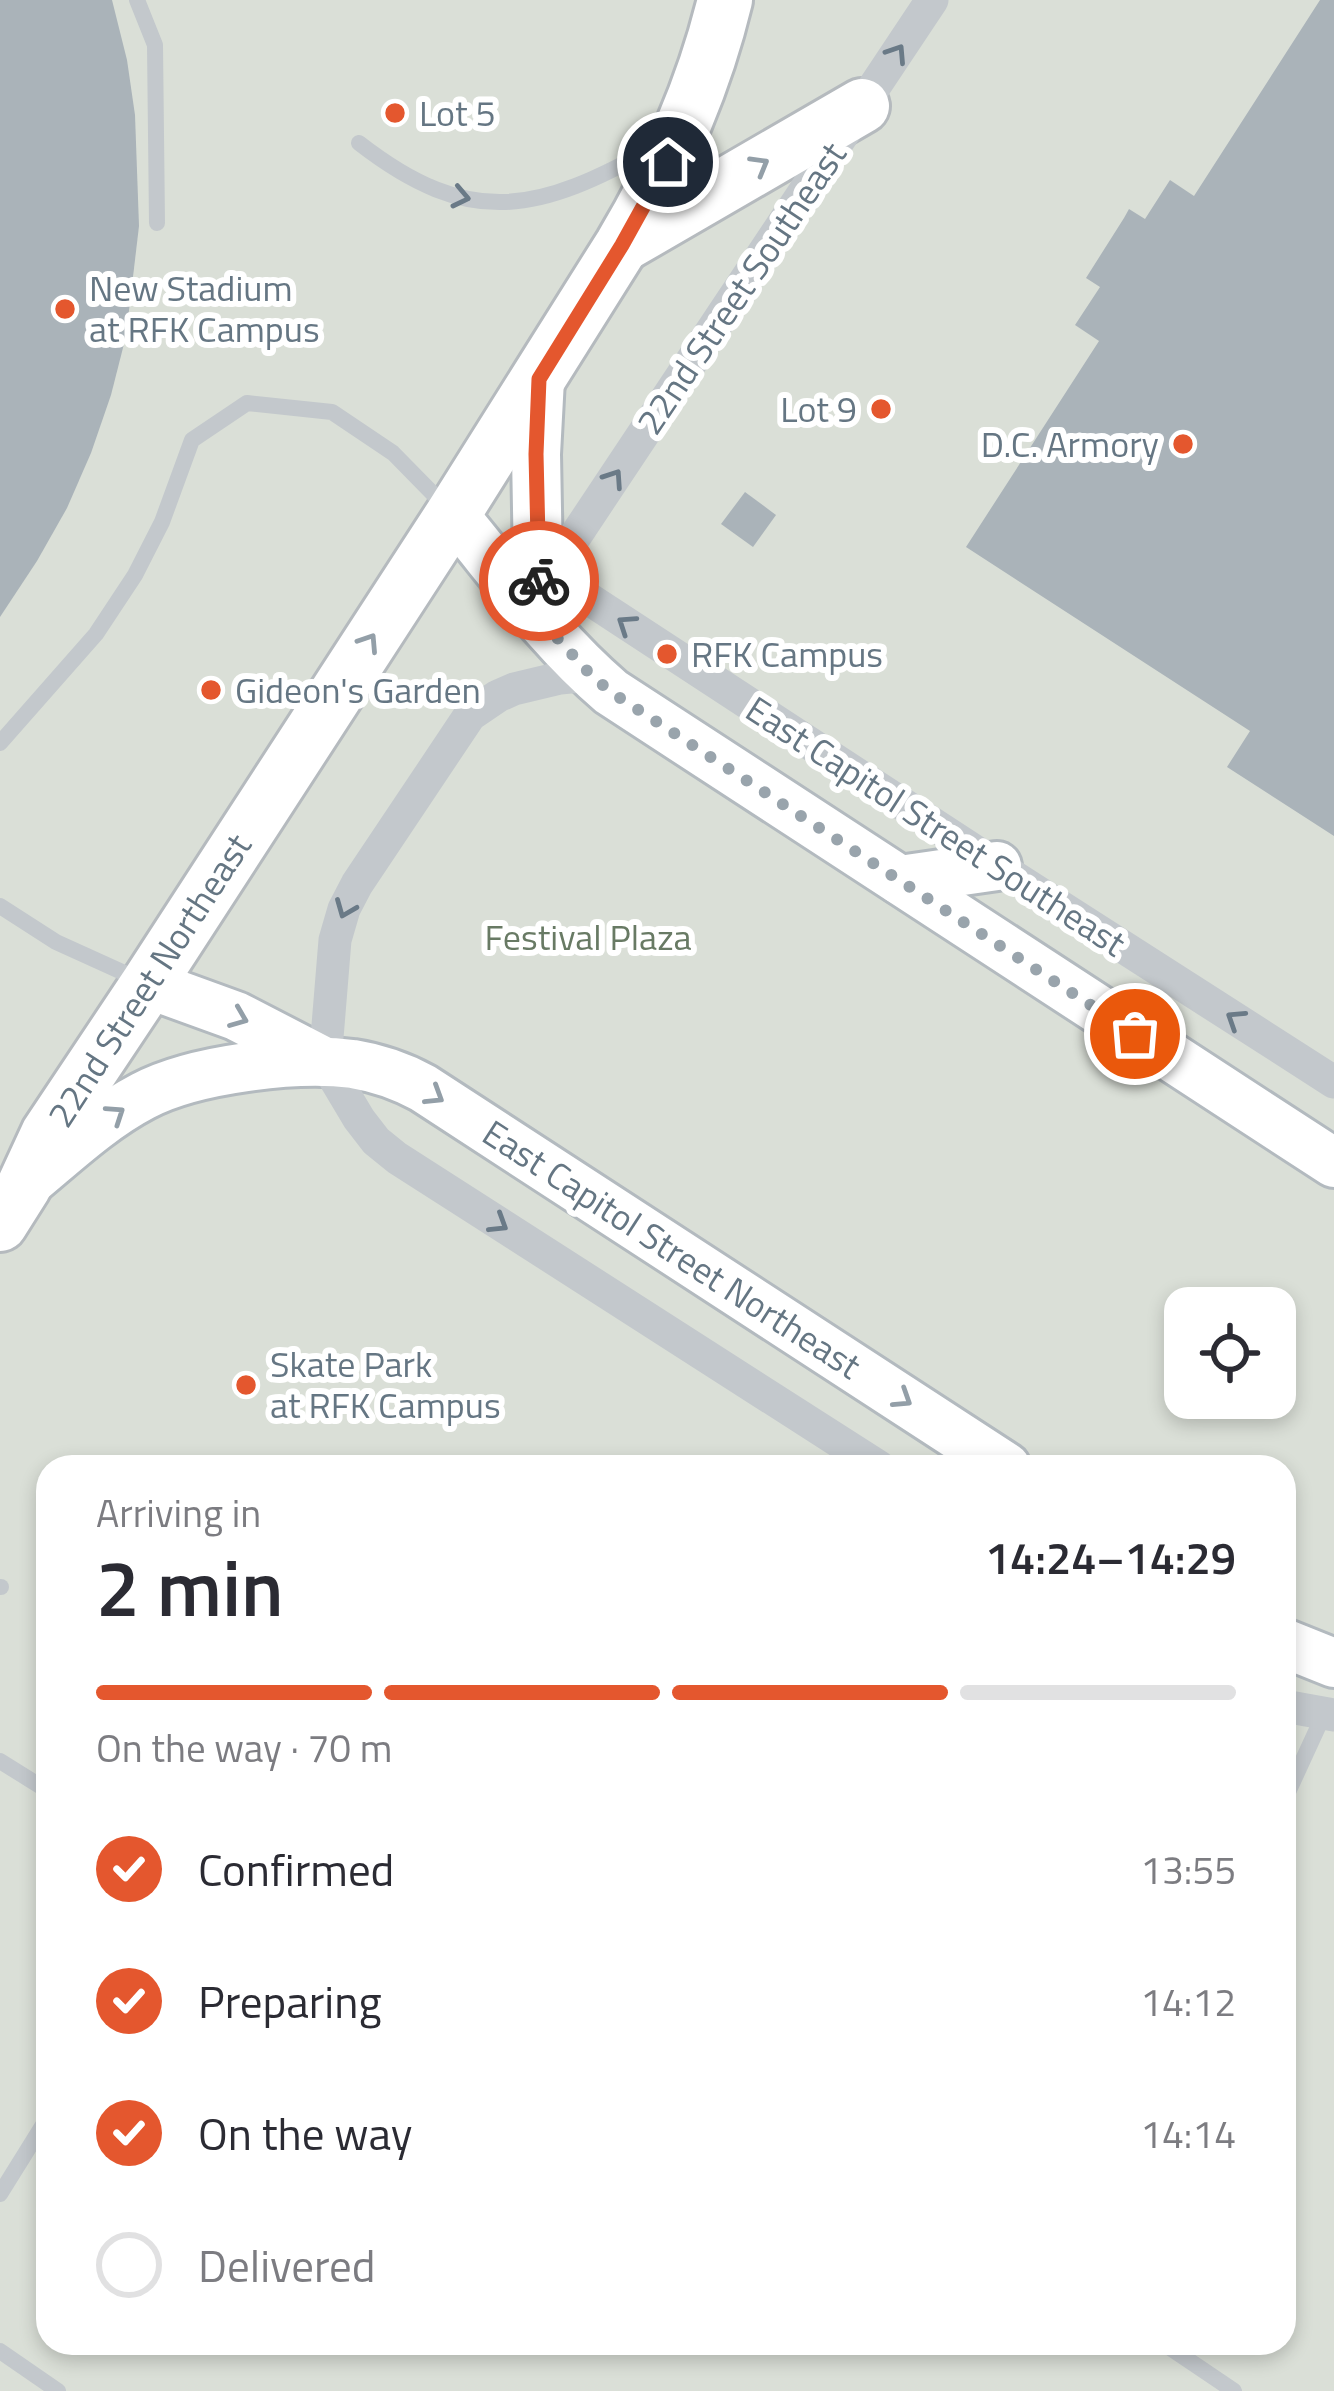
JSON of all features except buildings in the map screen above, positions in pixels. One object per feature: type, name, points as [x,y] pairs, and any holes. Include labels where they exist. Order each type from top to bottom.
[{"type":"main road","points":[[453,514],[647,203],[682,132],[725,0]]},
{"type":"main road","points":[[622,245],[862,106]]},
{"type":"main road","points":[[539,379],[539,618]]},
{"type":"main road","name":"East Capitol Street Southeast","points":[[453,514],[539,618],[611,692],[1334,1163]]},
{"type":"main road","name":"22nd Street Northeast","points":[[12,1205],[48,1134],[453,514]]},
{"type":"main road","points":[[900,880],[997,866]]},
{"type":"main road","points":[[148,984],[236,1016],[325,1062]]},
{"type":"main road","name":"East Capitol Street Northeast","points":[[12,1205],[104,1121],[160,1088],[233,1069],[325,1062],[382,1070],[423,1088],[988,1455]]},
{"type":"main road","points":[[1296,1648],[1334,1663]]},
{"type":"street","name":"22nd Street Southeast","points":[[539,567],[574,538],[932,0]]},
{"type":"street","name":"East Capitol Street Southeast","points":[[539,567],[1334,1082]]},
{"type":"street","points":[[325,1062],[339,922],[357,884],[461,727],[484,704],[528,685],[591,675]]},
{"type":"street","name":"East Capitol Street Northeast","points":[[325,1062],[359,1119],[397,1158],[861,1455]]},
{"type":"street","points":[[1296,1708],[1329,1714]]},
{"type":"lane","points":[[137,0],[154,45],[157,223]]},
{"type":"lane","points":[[359,143],[399,172],[440,192],[471,201],[498,202],[582,186],[682,132]]},
{"type":"lane","points":[[0,743],[96,634],[135,575],[162,522],[192,440],[247,403],[332,412],[393,453],[453,514]]},
{"type":"lane","points":[[0,906],[56,942],[148,984]]},
{"type":"lane","points":[[1296,1778],[1329,1714]]},
{"type":"lane","points":[[0,1761],[36,1784]]},
{"type":"lane","points":[[0,2194],[36,2136]]},
{"type":"lane","points":[[0,2351],[58,2391]]},
{"type":"lane","points":[[1181,2355],[1234,2391]]},
{"type":"green space","name":"RFK Campus","points":[[0,0],[1334,0],[1334,2391],[0,2391]]},
{"type":"way so far","points":[[539,581],[539,618],[611,692],[1135,1034]]},
{"type":"place","name":"Lot 5","points":[[395,113]]},
{"type":"place","name":"New Stadium at RFK Campus","points":[[65,309]]},
{"type":"place","name":"Lot 9","points":[[881,409]]},
{"type":"place","name":"D.C. Armory","points":[[1183,444]]},
{"type":"place","name":"RFK Campus","points":[[667,654]]},
{"type":"place","name":"Gideon's Garden","points":[[211,690]]},
{"type":"place","name":"Skate Park at RFK Campus","points":[[246,1385]]},
{"type":"route","points":[[539,581],[539,379],[668,162]]},
{"type":"park label","name":"Festival Plaza","points":[[588,937]]}]
